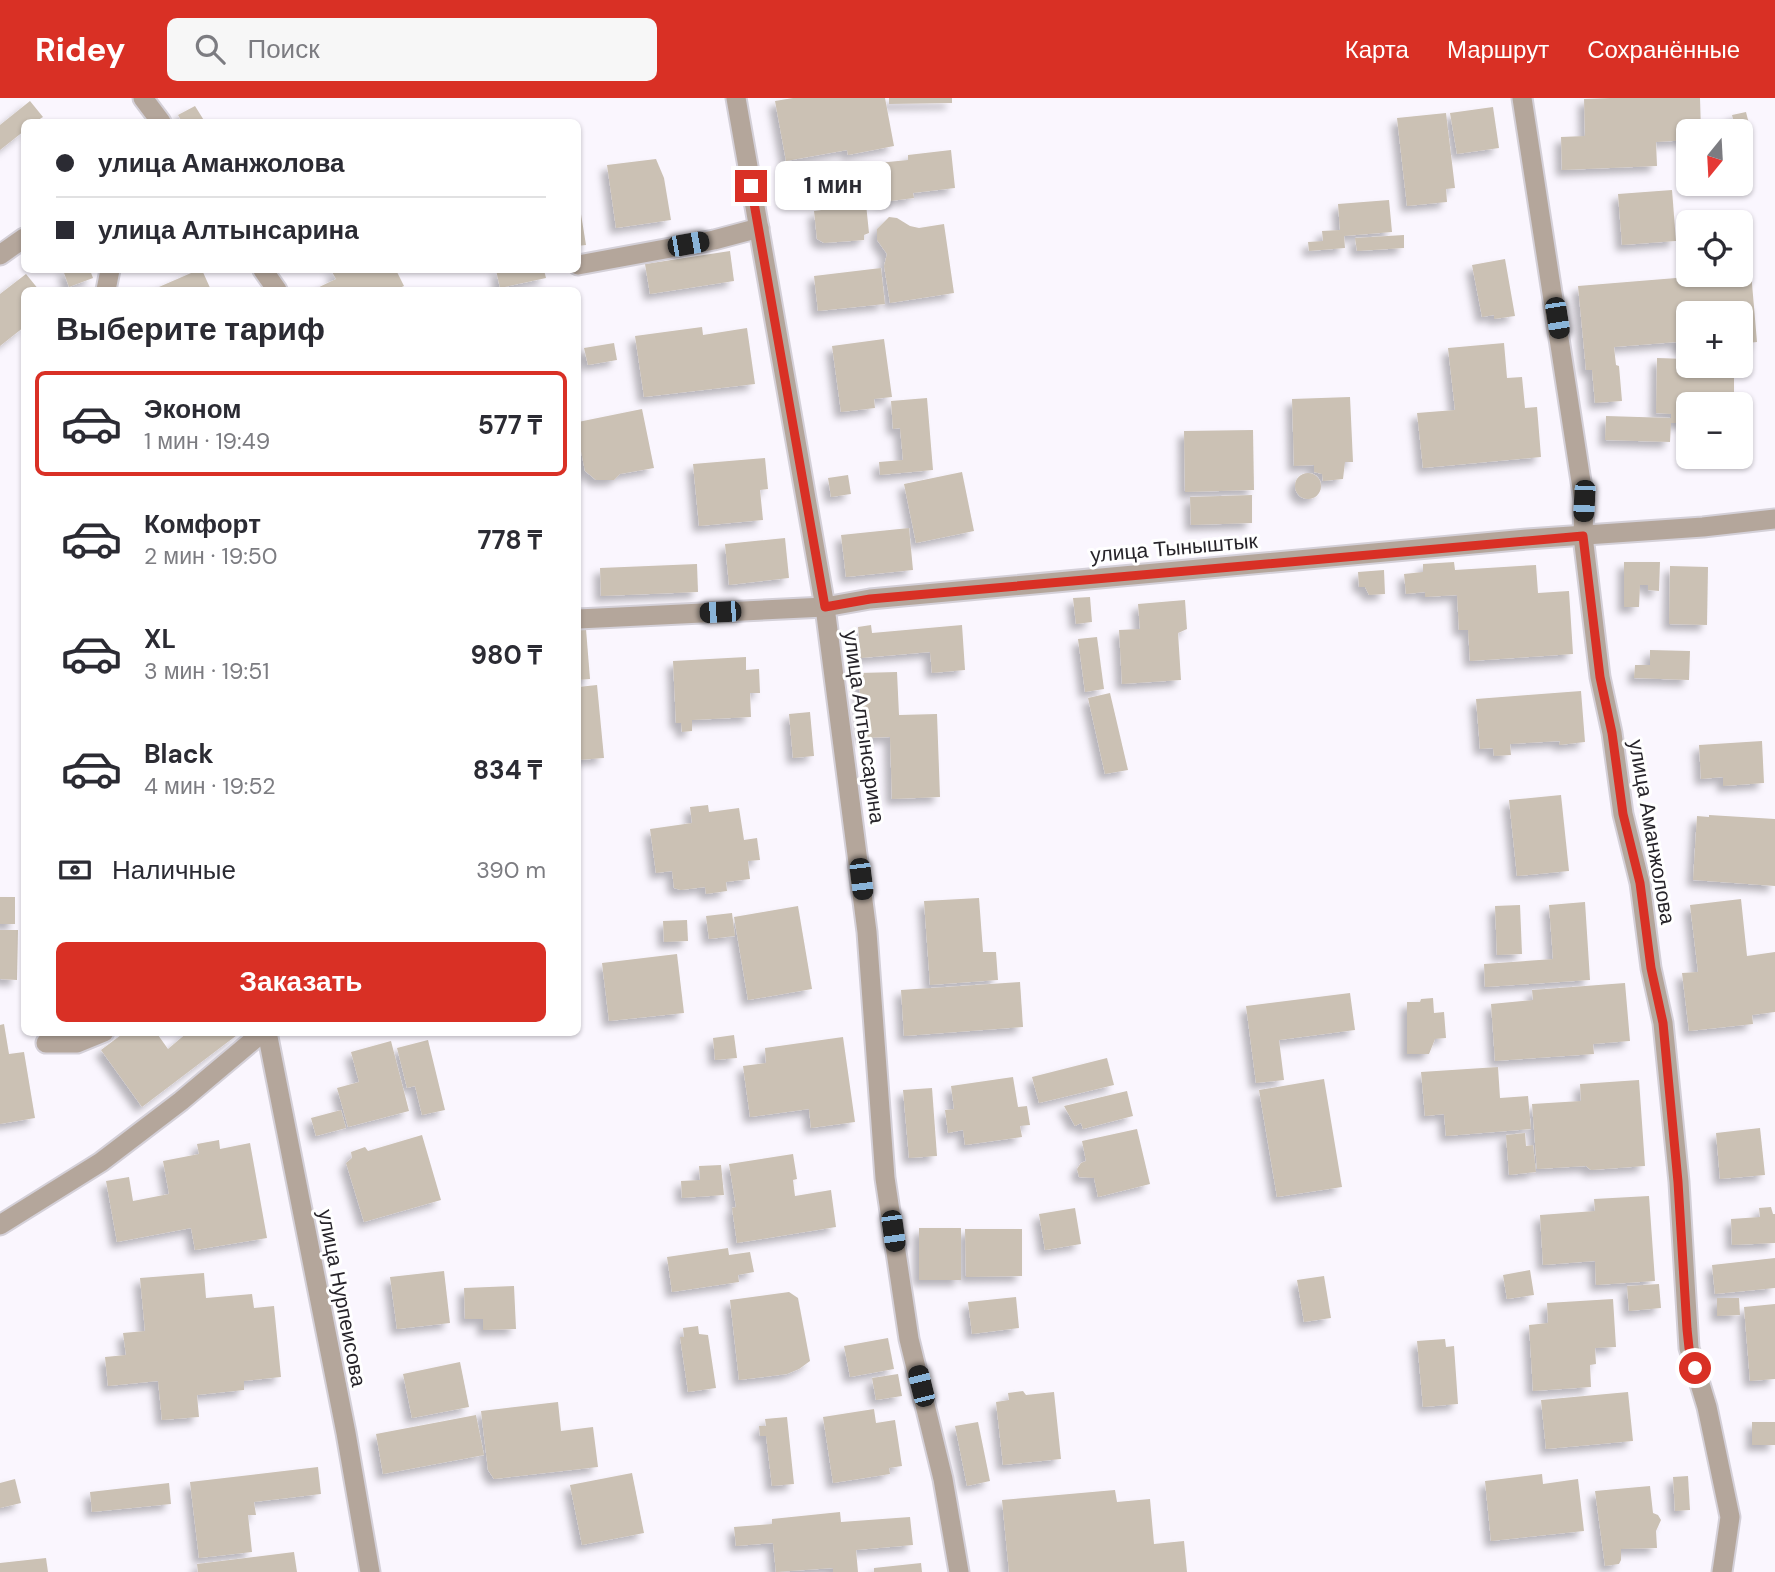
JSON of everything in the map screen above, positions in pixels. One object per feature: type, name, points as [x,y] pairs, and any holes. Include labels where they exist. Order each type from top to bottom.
[{"type":"street","points":[[143,98],[159,119]]},
{"type":"street","name":"улица Алтынсарина","points":[[736,98],[825,607],[867,932],[885,1178],[909,1339],[943,1479],[959,1572]]},
{"type":"street","name":"улица Аманжолова","points":[[1522,98],[1584,501],[1583,536],[1600,677],[1612,733],[1623,814],[1640,883],[1651,968],[1663,1023],[1678,1182],[1689,1348],[1707,1407],[1730,1517],[1722,1572]]},
{"type":"street","points":[[581,264],[714,240],[759,228]]},
{"type":"street","points":[[0,255],[21,240]]},
{"type":"street","name":"улица Тыныштык","points":[[581,619],[825,607],[897,596],[1775,519]]},
{"type":"street","points":[[46,1043],[78,1043],[95,1036]]},
{"type":"street","points":[[0,1225],[101,1162],[260,1036]]},
{"type":"street","name":"улица Нурпеисова","points":[[266,1036],[346,1433],[370,1572]]},
{"type":"building","points":[[793,98],[885,98],[894,146],[848,155],[847,150],[786,161],[775,101]]},
{"type":"building","points":[[889,98],[952,98],[952,103],[889,104]]},
{"type":"building","points":[[1700,98],[1701,119],[1676,119],[1676,141],[1656,142],[1657,166],[1562,170],[1561,137],[1585,136],[1584,99]]},
{"type":"building","points":[[30,101],[43,117],[21,119],[21,133],[0,150],[0,125]]},
{"type":"building","points":[[195,106],[203,119],[180,119],[178,115]]},
{"type":"building","points":[[1493,107],[1499,148],[1457,154],[1450,113]]},
{"type":"building","points":[[1746,112],[1748,119],[1733,119],[1732,115]]},
{"type":"building","points":[[1446,113],[1455,188],[1446,189],[1447,202],[1407,206],[1397,118]]},
{"type":"building","points":[[951,150],[955,188],[913,193],[914,198],[882,202],[878,163],[908,160],[908,155]]},
{"type":"building","points":[[656,159],[664,178],[671,220],[616,228],[607,165]]},
{"type":"building","points":[[1672,190],[1676,241],[1622,245],[1618,194]]},
{"type":"building","points":[[1389,200],[1392,232],[1344,236],[1345,248],[1309,251],[1308,242],[1323,241],[1322,231],[1340,230],[1338,204]]},
{"type":"building","points":[[866,204],[869,233],[864,235],[864,240],[824,243],[817,239],[814,211]]},
{"type":"building","points":[[581,214],[586,245],[581,246]]},
{"type":"building","points":[[889,217],[919,228],[944,224],[954,293],[890,303],[884,266],[887,254],[877,240],[877,229]]},
{"type":"building","points":[[1404,235],[1404,248],[1357,251],[1355,238]]},
{"type":"building","points":[[730,251],[734,281],[650,294],[645,264]]},
{"type":"building","points":[[1505,259],[1515,316],[1494,319],[1494,315],[1482,317],[1472,265]]},
{"type":"building","points":[[881,268],[885,304],[818,311],[814,276]]},
{"type":"building","points":[[64,273],[91,273],[93,278],[69,287]]},
{"type":"building","points":[[191,273],[203,273],[210,287],[159,287]]},
{"type":"building","points":[[333,273],[398,273],[404,286],[319,287],[336,279]]},
{"type":"building","points":[[497,273],[545,273],[546,278],[500,287]]},
{"type":"building","points":[[26,274],[37,287],[21,287],[21,329],[0,346],[0,294]]},
{"type":"building","points":[[1676,278],[1676,287],[1752,287],[1757,342],[1753,342],[1753,301],[1676,301],[1676,342],[1614,347],[1616,365],[1619,366],[1622,401],[1595,403],[1592,370],[1586,370],[1578,286]]},
{"type":"building","points":[[702,327],[703,335],[747,328],[755,384],[644,397],[635,336]]},
{"type":"building","points":[[884,339],[892,397],[874,399],[875,408],[841,412],[832,346]]},
{"type":"building","points":[[614,343],[617,360],[588,365],[584,348]]},
{"type":"building","points":[[1504,343],[1507,378],[1522,377],[1525,408],[1537,407],[1541,457],[1423,468],[1417,413],[1455,410],[1448,348]]},
{"type":"building","points":[[1657,358],[1676,359],[1676,378],[1734,378],[1734,392],[1676,392],[1676,423],[1671,423],[1670,442],[1605,440],[1606,416],[1671,418],[1671,414],[1656,413]]},
{"type":"building","points":[[1350,397],[1353,462],[1345,462],[1343,479],[1323,481],[1322,474],[1314,472],[1314,465],[1294,466],[1292,399]]},
{"type":"building","points":[[927,398],[933,470],[880,475],[879,462],[903,460],[900,428],[893,429],[891,401]]},
{"type":"building","points":[[642,409],[654,468],[620,474],[614,480],[596,480],[585,471],[581,451],[581,421]]},
{"type":"building","points":[[1253,430],[1254,490],[1185,492],[1184,431]]},
{"type":"building","points":[[765,458],[768,489],[760,490],[763,520],[699,526],[693,464]]},
{"type":"building","points":[[962,472],[974,531],[916,543],[904,484]]},
{"type":"building","points":[[1308,473],[1317,477],[1321,486],[1317,495],[1308,499],[1299,495],[1295,486],[1299,477]]},
{"type":"building","points":[[848,475],[851,494],[831,497],[828,478]]},
{"type":"building","points":[[1252,495],[1252,523],[1191,525],[1190,497]]},
{"type":"building","points":[[909,528],[913,570],[846,577],[841,535]]},
{"type":"building","points":[[785,538],[789,578],[729,585],[725,544]]},
{"type":"building","points":[[1454,562],[1455,570],[1536,565],[1538,593],[1569,591],[1573,654],[1470,661],[1468,630],[1459,630],[1457,595],[1425,597],[1425,592],[1406,594],[1404,574],[1423,572],[1423,564]]},
{"type":"building","points":[[1624,562],[1660,562],[1659,591],[1648,590],[1648,585],[1640,585],[1639,607],[1624,607]]},
{"type":"building","points":[[697,564],[698,592],[601,596],[600,568]]},
{"type":"building","points":[[1670,566],[1708,567],[1707,625],[1669,624]]},
{"type":"building","points":[[1384,570],[1385,594],[1369,595],[1365,587],[1359,587],[1358,572]]},
{"type":"building","points":[[1090,597],[1092,622],[1076,624],[1073,598]]},
{"type":"building","points":[[1185,600],[1187,629],[1178,633],[1181,680],[1122,684],[1119,630],[1140,629],[1138,604]]},
{"type":"building","points":[[871,625],[872,633],[962,625],[965,670],[932,673],[930,652],[861,658],[858,627]]},
{"type":"building","points":[[586,629],[590,679],[581,680],[581,630]]},
{"type":"building","points":[[1097,637],[1104,689],[1085,692],[1078,639]]},
{"type":"building","points":[[1650,650],[1690,651],[1689,680],[1634,678],[1635,665],[1650,665]]},
{"type":"building","points":[[746,657],[746,670],[759,669],[760,693],[750,693],[751,717],[692,720],[692,731],[682,732],[681,723],[676,723],[673,661]]},
{"type":"building","points":[[897,672],[899,715],[937,714],[940,797],[892,799],[890,737],[861,738],[859,673]]},
{"type":"building","points":[[597,685],[604,758],[581,760],[581,687]]},
{"type":"building","points":[[1581,691],[1585,742],[1559,745],[1560,741],[1510,744],[1511,755],[1494,756],[1493,748],[1480,749],[1476,699]]},
{"type":"building","points":[[1110,693],[1128,770],[1105,774],[1088,698]]},
{"type":"building","points":[[810,712],[814,756],[793,758],[789,714]]},
{"type":"building","points":[[1762,741],[1764,783],[1723,786],[1723,777],[1701,779],[1699,745]]},
{"type":"building","points":[[1561,795],[1569,871],[1517,876],[1509,800]]},
{"type":"building","points":[[708,805],[709,812],[739,808],[744,840],[757,838],[760,860],[748,861],[750,879],[726,882],[727,891],[706,894],[705,887],[681,890],[674,888],[672,871],[656,873],[650,829],[692,823],[690,807]]},
{"type":"building","points":[[1697,816],[1775,819],[1775,886],[1693,880]]},
{"type":"building","points":[[0,897],[15,897],[15,924],[0,924]]},
{"type":"building","points":[[979,898],[983,952],[996,952],[998,980],[930,985],[924,901]]},
{"type":"building","points":[[1741,899],[1747,956],[1775,952],[1775,1012],[1752,1015],[1753,1024],[1689,1031],[1682,973],[1698,972],[1690,905]]},
{"type":"building","points":[[1585,902],[1590,980],[1485,987],[1484,964],[1553,959],[1549,905]]},
{"type":"building","points":[[1520,905],[1522,954],[1497,955],[1495,906]]},
{"type":"building","points":[[798,906],[812,989],[748,1000],[734,917]]},
{"type":"building","points":[[732,913],[735,936],[709,939],[706,916]]},
{"type":"building","points":[[687,920],[688,941],[664,942],[663,921]]},
{"type":"building","points":[[0,930],[18,930],[17,980],[0,979]]},
{"type":"building","points":[[677,954],[684,1013],[609,1021],[602,963]]},
{"type":"building","points":[[1020,982],[1023,1027],[904,1036],[901,990]]},
{"type":"building","points":[[1625,983],[1630,1041],[1593,1044],[1594,1054],[1495,1061],[1491,1004],[1533,1000],[1532,990]]},
{"type":"building","points":[[1350,993],[1355,1030],[1279,1040],[1284,1080],[1256,1083],[1246,1006]]},
{"type":"building","points":[[1433,998],[1434,1013],[1444,1012],[1446,1038],[1435,1039],[1429,1054],[1407,1054],[1407,1002]]},
{"type":"building","points":[[4,1024],[9,1054],[24,1052],[35,1118],[0,1124],[0,1025]]},
{"type":"building","points":[[734,1035],[737,1058],[715,1060],[713,1038]]},
{"type":"building","points":[[120,1036],[159,1036],[168,1049],[183,1036],[236,1036],[142,1107],[101,1050]]},
{"type":"building","points":[[843,1037],[855,1122],[811,1128],[809,1109],[750,1117],[743,1066],[766,1063],[765,1048]]},
{"type":"building","points":[[428,1040],[445,1110],[422,1115],[415,1086],[407,1088],[397,1048]]},
{"type":"building","points":[[391,1041],[409,1111],[348,1127],[337,1088],[359,1082],[351,1052]]},
{"type":"building","points":[[1107,1058],[1114,1085],[1039,1103],[1032,1077]]},
{"type":"building","points":[[1498,1067],[1500,1098],[1528,1096],[1531,1129],[1446,1136],[1444,1114],[1425,1116],[1421,1072]]},
{"type":"building","points":[[1013,1077],[1018,1107],[1027,1106],[1030,1125],[1020,1126],[1022,1137],[965,1145],[963,1130],[948,1133],[945,1110],[954,1109],[951,1086]]},
{"type":"building","points":[[1324,1079],[1342,1187],[1277,1197],[1259,1090]]},
{"type":"building","points":[[1639,1080],[1645,1166],[1591,1170],[1586,1166],[1537,1169],[1532,1104],[1581,1101],[1580,1084]]},
{"type":"building","points":[[932,1088],[937,1156],[909,1158],[903,1090]]},
{"type":"building","points":[[1127,1091],[1133,1116],[1083,1129],[1081,1123],[1075,1126],[1064,1106]]},
{"type":"building","points":[[341,1110],[346,1128],[316,1136],[311,1118]]},
{"type":"building","points":[[1760,1128],[1765,1175],[1720,1179],[1716,1133]]},
{"type":"building","points":[[1137,1129],[1150,1184],[1098,1197],[1094,1178],[1079,1177],[1077,1169],[1086,1161],[1082,1141]]},
{"type":"building","points":[[1525,1133],[1526,1146],[1533,1145],[1536,1172],[1509,1175],[1506,1135]]},
{"type":"building","points":[[422,1135],[441,1200],[364,1222],[346,1163],[352,1158],[351,1152],[365,1147],[368,1151]]},
{"type":"building","points":[[219,1140],[220,1149],[250,1143],[267,1238],[195,1250],[191,1228],[117,1242],[106,1181],[129,1177],[133,1201],[169,1194],[163,1161],[199,1154],[197,1144]]},
{"type":"building","points":[[793,1154],[797,1179],[793,1180],[795,1196],[831,1190],[836,1227],[737,1243],[732,1208],[736,1207],[729,1164]]},
{"type":"building","points":[[721,1165],[724,1195],[682,1198],[681,1181],[700,1180],[699,1166]]},
{"type":"building","points":[[1649,1196],[1655,1281],[1596,1285],[1595,1261],[1543,1265],[1540,1215],[1595,1211],[1594,1199]]},
{"type":"building","points":[[1771,1207],[1775,1214],[1775,1243],[1732,1245],[1731,1219],[1760,1217],[1759,1208]]},
{"type":"building","points":[[1075,1208],[1081,1244],[1045,1250],[1039,1214]]},
{"type":"building","points":[[919,1228],[961,1228],[961,1280],[919,1280]]},
{"type":"building","points":[[965,1229],[1022,1229],[1022,1276],[966,1277]]},
{"type":"building","points":[[728,1248],[729,1255],[750,1252],[754,1272],[738,1275],[739,1282],[672,1292],[667,1257]]},
{"type":"building","points":[[1775,1258],[1775,1288],[1715,1294],[1712,1265]]},
{"type":"building","points":[[1530,1270],[1534,1295],[1507,1299],[1503,1275]]},
{"type":"building","points":[[444,1271],[450,1323],[397,1329],[390,1277]]},
{"type":"building","points":[[204,1273],[206,1298],[252,1294],[254,1308],[274,1306],[281,1377],[244,1381],[244,1390],[197,1395],[199,1417],[162,1420],[158,1381],[108,1386],[105,1357],[126,1355],[123,1333],[145,1331],[140,1278]]},
{"type":"building","points":[[1324,1276],[1331,1318],[1304,1322],[1297,1280]]},
{"type":"building","points":[[1659,1284],[1661,1308],[1629,1311],[1627,1286]]},
{"type":"building","points":[[514,1286],[516,1329],[483,1330],[483,1319],[465,1319],[464,1288]]},
{"type":"building","points":[[789,1292],[798,1298],[810,1361],[787,1374],[739,1380],[730,1300]]},
{"type":"building","points":[[1016,1297],[1019,1328],[972,1334],[968,1302]]},
{"type":"building","points":[[1717,1298],[1739,1298],[1740,1315],[1717,1316]]},
{"type":"building","points":[[1613,1299],[1616,1347],[1595,1348],[1596,1364],[1590,1365],[1591,1387],[1533,1391],[1529,1325],[1548,1323],[1547,1303]]},
{"type":"building","points":[[1775,1304],[1775,1379],[1750,1381],[1744,1307]]},
{"type":"building","points":[[698,1326],[699,1334],[708,1335],[716,1388],[688,1392],[680,1337],[684,1337],[683,1328]]},
{"type":"building","points":[[888,1338],[894,1369],[850,1377],[844,1346]]},
{"type":"building","points":[[1445,1339],[1446,1347],[1454,1346],[1458,1404],[1423,1407],[1417,1341]]},
{"type":"building","points":[[460,1362],[469,1407],[412,1418],[403,1374]]},
{"type":"building","points":[[898,1374],[902,1396],[876,1400],[872,1378]]},
{"type":"building","points":[[1023,1391],[1026,1395],[1054,1392],[1061,1459],[1003,1465],[996,1402],[1009,1400],[1008,1393]]},
{"type":"building","points":[[1628,1392],[1633,1441],[1546,1449],[1541,1400]]},
{"type":"building","points":[[558,1402],[561,1431],[593,1427],[598,1467],[494,1479],[488,1470],[481,1411]]},
{"type":"building","points":[[874,1409],[876,1423],[895,1420],[902,1466],[889,1468],[890,1474],[833,1483],[823,1417]]},
{"type":"building","points":[[476,1415],[484,1455],[383,1474],[376,1434]]},
{"type":"building","points":[[787,1417],[794,1484],[772,1486],[766,1436],[760,1436],[759,1426],[766,1426],[765,1419]]},
{"type":"building","points":[[978,1422],[990,1481],[967,1486],[955,1426]]},
{"type":"building","points":[[1752,1422],[1775,1422],[1775,1445],[1752,1445]]},
{"type":"building","points":[[318,1467],[321,1494],[254,1502],[256,1515],[248,1515],[252,1552],[199,1558],[190,1482]]},
{"type":"building","points":[[632,1473],[644,1533],[582,1545],[570,1485]]},
{"type":"building","points":[[1542,1474],[1543,1484],[1578,1479],[1584,1531],[1491,1541],[1485,1481]]},
{"type":"building","points":[[1688,1476],[1690,1510],[1675,1511],[1673,1477]]},
{"type":"building","points":[[15,1479],[21,1503],[0,1508],[0,1483]]},
{"type":"building","points":[[169,1483],[171,1504],[92,1512],[90,1492]]},
{"type":"building","points":[[1650,1486],[1653,1513],[1661,1520],[1656,1531],[1657,1548],[1621,1549],[1619,1564],[1605,1566],[1595,1491]]},
{"type":"building","points":[[1115,1490],[1117,1502],[1150,1499],[1154,1544],[1184,1541],[1187,1572],[1009,1572],[1002,1500]]},
{"type":"building","points":[[840,1512],[841,1522],[910,1517],[913,1545],[856,1550],[858,1572],[833,1572],[833,1568],[776,1572],[773,1543],[736,1546],[734,1527],[772,1524],[772,1519]]},
{"type":"building","points":[[294,1552],[297,1572],[198,1572],[197,1564]]},
{"type":"building","points":[[46,1558],[48,1572],[0,1572],[0,1563]]},
{"type":"building","points":[[921,1563],[922,1572],[874,1572],[874,1568]]},
{"type":"route","points":[[751,186],[825,607],[870,599],[1501,541],[1583,536],[1600,677],[1612,733],[1623,814],[1640,883],[1651,968],[1663,1023],[1678,1182],[1687,1329],[1695,1368]]}]
